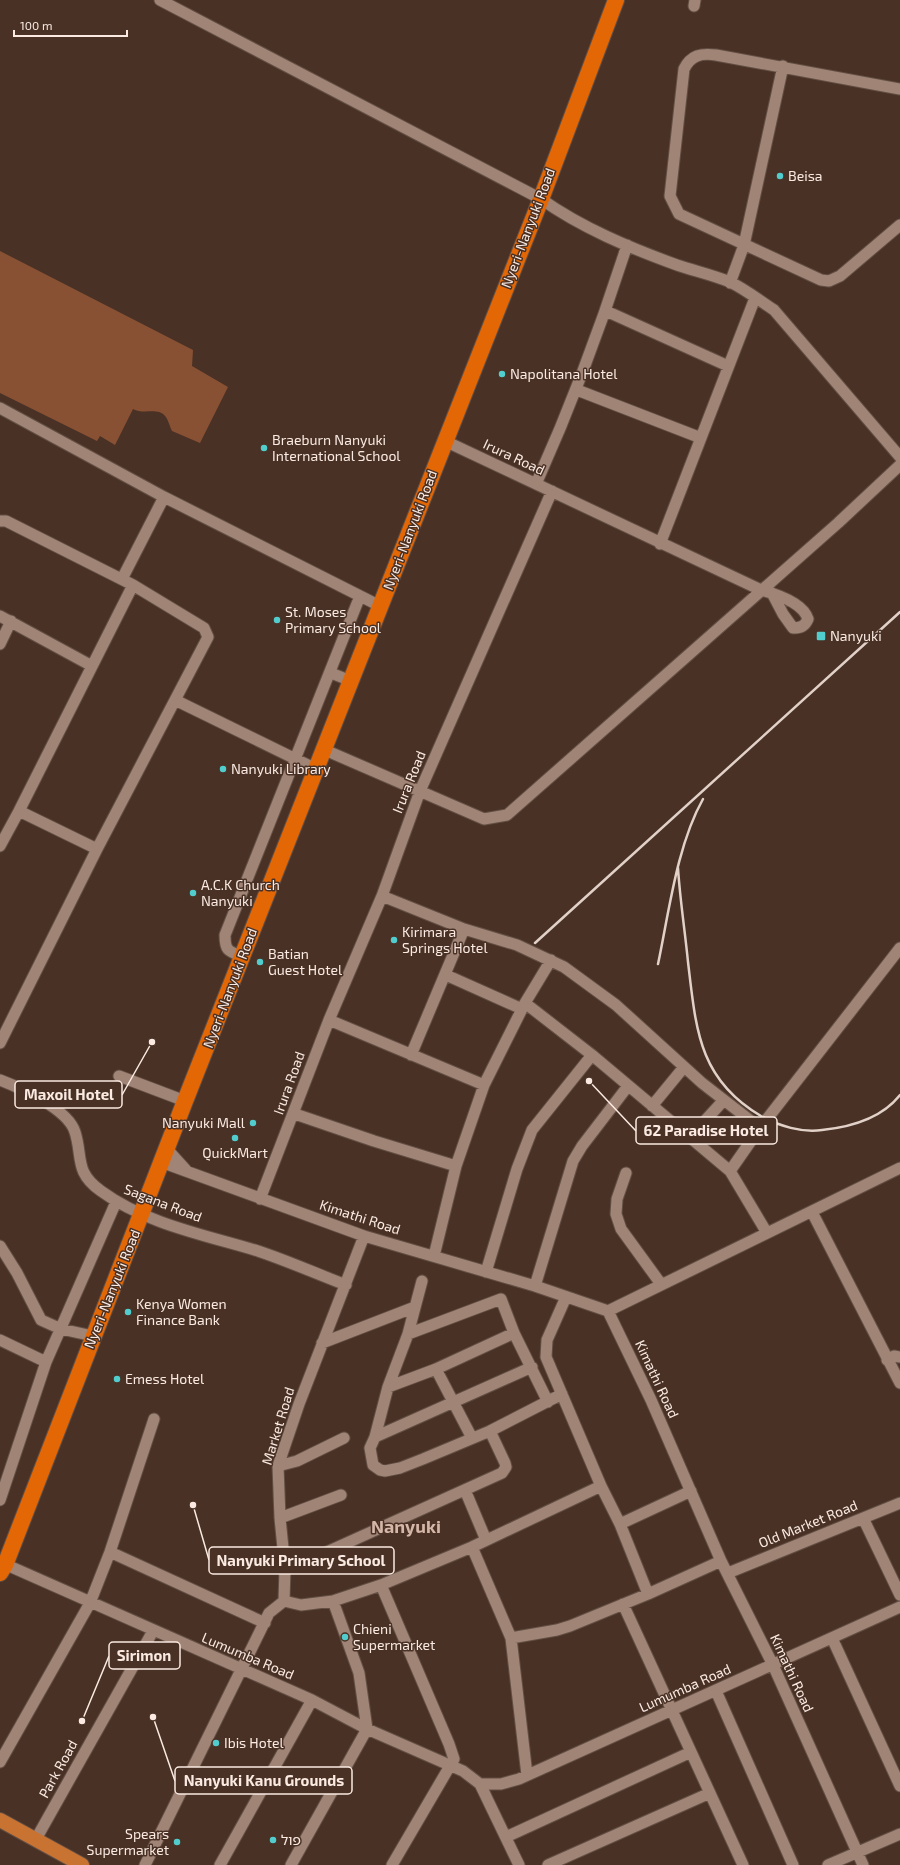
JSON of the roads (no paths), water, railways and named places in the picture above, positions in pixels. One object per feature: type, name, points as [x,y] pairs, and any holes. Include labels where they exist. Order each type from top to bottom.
[{"type":"highway","name":"Nyeri-Nanyuki Road","points":[[2,1566],[142,1214],[316,769],[325,750],[380,606],[541,199],[616,0]]},
{"type":"main road","points":[[0,1820],[82,1865]]},
{"type":"street","points":[[160,0],[541,199],[562,214],[627,245],[730,283],[755,298],[774,310],[900,457]]},
{"type":"street","points":[[900,89],[783,66],[707,54],[694,56],[688,61],[684,69],[670,189],[671,202],[679,214],[821,280],[829,280],[840,276],[900,225]]},
{"type":"street","points":[[730,283],[744,245],[783,66]]},
{"type":"street","points":[[536,484],[577,390],[606,311],[627,245]]},
{"type":"street","points":[[660,544],[755,298]]},
{"type":"street","points":[[606,311],[728,366]]},
{"type":"street","points":[[577,390],[701,438]]},
{"type":"street","points":[[0,408],[164,497],[380,606]]},
{"type":"street","name":"Irura Road","points":[[260,1199],[329,1020],[382,896],[420,791],[552,491],[445,441]]},
{"type":"street","points":[[325,750],[484,820],[507,816],[838,523],[900,465]]},
{"type":"street","points":[[552,491],[660,544],[761,590],[772,592]]},
{"type":"street","points":[[122,579],[164,497]]},
{"type":"street","points":[[0,521],[6,521],[122,579],[183,614],[207,631],[208,637],[97,849],[0,1043]]},
{"type":"street","points":[[0,846],[20,811],[132,585]]},
{"type":"street","points":[[243,957],[229,951],[226,947],[226,935],[254,859],[331,673],[360,596]]},
{"type":"street","points":[[0,616],[92,666]]},
{"type":"street","points":[[0,644],[11,621]]},
{"type":"street","points":[[331,673],[351,681]]},
{"type":"street","points":[[175,700],[316,769]]},
{"type":"street","points":[[20,811],[97,849]]},
{"type":"street","points":[[382,896],[464,929],[517,945],[564,966],[616,1006],[684,1067],[760,1128]]},
{"type":"street","points":[[411,1055],[446,975],[464,929]]},
{"type":"street","points":[[730,1171],[760,1128],[900,948]]},
{"type":"street","points":[[434,1256],[456,1166],[484,1085],[524,1006],[550,960]]},
{"type":"street","points":[[446,975],[524,1006],[592,1055],[730,1171],[767,1233]]},
{"type":"street","points":[[329,1020],[484,1085]]},
{"type":"street","points":[[486,1272],[517,1169],[532,1130],[592,1055]]},
{"type":"street","points":[[652,1106],[684,1067]]},
{"type":"street","points":[[119,1076],[185,1101]]},
{"type":"street","name":"Sagana Road","points":[[0,1080],[40,1097],[58,1111],[75,1131],[80,1164],[84,1172],[98,1189],[116,1202],[142,1214],[260,1252],[346,1285]]},
{"type":"street","points":[[535,1286],[573,1161],[582,1146],[628,1086]]},
{"type":"street","points":[[690,1137],[724,1100]]},
{"type":"street","points":[[294,1114],[374,1141],[456,1166]]},
{"type":"street","name":"Kimathi Road","points":[[164,1155],[186,1170],[260,1199],[364,1236],[535,1286],[608,1311],[651,1400],[721,1560],[773,1666],[863,1865]]},
{"type":"street","points":[[608,1311],[900,1168]]},
{"type":"street","points":[[626,1173],[617,1199],[616,1214],[621,1229],[661,1284]]},
{"type":"street","points":[[1,1494],[46,1362],[116,1202]]},
{"type":"street","points":[[812,1212],[900,1383]]},
{"type":"street","name":"Market Road","points":[[284,1601],[285,1568],[280,1518],[278,1466],[299,1404],[364,1236]]},
{"type":"street","points":[[0,1246],[17,1274],[41,1320],[61,1328],[93,1336]]},
{"type":"street","points":[[422,1281],[408,1334],[388,1388],[375,1437],[370,1448],[373,1464],[380,1470],[385,1471],[400,1468],[490,1431],[562,1394]]},
{"type":"street","points":[[566,1297],[547,1340],[546,1350],[548,1364],[601,1486],[620,1524],[648,1594]]},
{"type":"street","points":[[408,1334],[499,1298],[514,1333],[548,1402]]},
{"type":"street","points":[[322,1343],[416,1307]]},
{"type":"street","points":[[388,1388],[436,1369],[514,1333]]},
{"type":"street","points":[[0,1340],[46,1362]]},
{"type":"street","points":[[887,1360],[894,1356],[900,1357]]},
{"type":"street","points":[[375,1437],[532,1367]]},
{"type":"street","points":[[436,1369],[472,1438]]},
{"type":"street","points":[[0,1762],[90,1603],[110,1552],[154,1419]]},
{"type":"street","points":[[285,1568],[318,1556],[465,1490],[505,1470],[505,1463],[490,1431]]},
{"type":"street","points":[[278,1466],[297,1461],[344,1438]]},
{"type":"street","points":[[145,1865],[269,1613],[284,1601],[301,1605],[333,1601],[381,1584],[472,1547],[601,1486]]},
{"type":"street","points":[[465,1490],[486,1540]]},
{"type":"street","points":[[620,1524],[691,1492]]},
{"type":"street","points":[[280,1518],[341,1495]]},
{"type":"street","name":"Old Market Road","points":[[728,1573],[900,1503]]},
{"type":"street","points":[[862,1518],[900,1595]]},
{"type":"street","points":[[472,1547],[511,1638],[527,1775]]},
{"type":"street","points":[[110,1552],[265,1623]]},
{"type":"street","points":[[511,1638],[557,1630],[648,1594],[721,1560]]},
{"type":"street","name":"Lumumba Road","points":[[2,1566],[312,1700],[367,1729],[472,1777],[482,1789],[527,1775],[773,1666],[900,1607]]},
{"type":"street","points":[[381,1584],[454,1759],[392,1865]]},
{"type":"street","points":[[291,1865],[367,1729],[358,1673],[333,1601]]},
{"type":"street","points":[[623,1604],[743,1865]]},
{"type":"street","name":"Park Road","points":[[36,1839],[153,1631]]},
{"type":"street","points":[[832,1638],[900,1786]]},
{"type":"street","points":[[716,1691],[793,1865]]},
{"type":"street","points":[[220,1865],[312,1700]]},
{"type":"street","points":[[506,1837],[691,1752]]},
{"type":"street","points":[[482,1789],[519,1865]]},
{"type":"street","points":[[548,1865],[710,1793]]},
{"type":"street","points":[[828,1865],[900,1834]]},
{"type":"railway","points":[[535,943],[900,612]]},
{"type":"railway","points":[[658,964],[680,858],[694,817],[703,799]]},
{"type":"railway","points":[[678,868],[691,986],[698,1030],[704,1050],[712,1068],[724,1086],[740,1101],[761,1116],[783,1126],[799,1130],[814,1131],[833,1129],[865,1120],[884,1110],[900,1095]]},
{"type":"place","name":"Beisa","points":[[780,176]]},
{"type":"place","name":"Napolitana Hotel","points":[[502,374]]},
{"type":"place","name":"Braeburn Nanyuki International School","points":[[264,448]]},
{"type":"place","name":"St. Moses Primary School","points":[[277,620]]},
{"type":"place","name":"Nanyuki","points":[[821,636]]},
{"type":"place","name":"Nanyuki Library","points":[[223,769]]},
{"type":"place","name":"A.C.K Church Nanyuki","points":[[193,893]]},
{"type":"place","name":"Kirimara Springs Hotel","points":[[394,940]]},
{"type":"place","name":"Batian Guest Hotel","points":[[260,962]]},
{"type":"place","name":"Maxoil Hotel","points":[[152,1042]]},
{"type":"place","name":"62 Paradise Hotel","points":[[589,1081]]},
{"type":"place","name":"Nanyuki Mall","points":[[253,1123]]},
{"type":"place","name":"QuickMart","points":[[235,1138]]},
{"type":"place","name":"Kenya Women Finance Bank","points":[[128,1312]]},
{"type":"place","name":"Emess Hotel","points":[[117,1379]]},
{"type":"place","name":"Nanyuki Primary School","points":[[193,1505]]},
{"type":"place","name":"Chieni Supermarket","points":[[345,1637]]},
{"type":"place","name":"Nanyuki Kanu Grounds","points":[[153,1717]]},
{"type":"place","name":"Sirimon","points":[[82,1721]]},
{"type":"place","name":"Ibis Hotel","points":[[216,1743]]},
{"type":"place","name":"פול","points":[[273,1840]]},
{"type":"place","name":"Spears Supermarket","points":[[177,1842]]},
{"type":"district","name":"Nanyuki","points":[[406,1527]]}]
